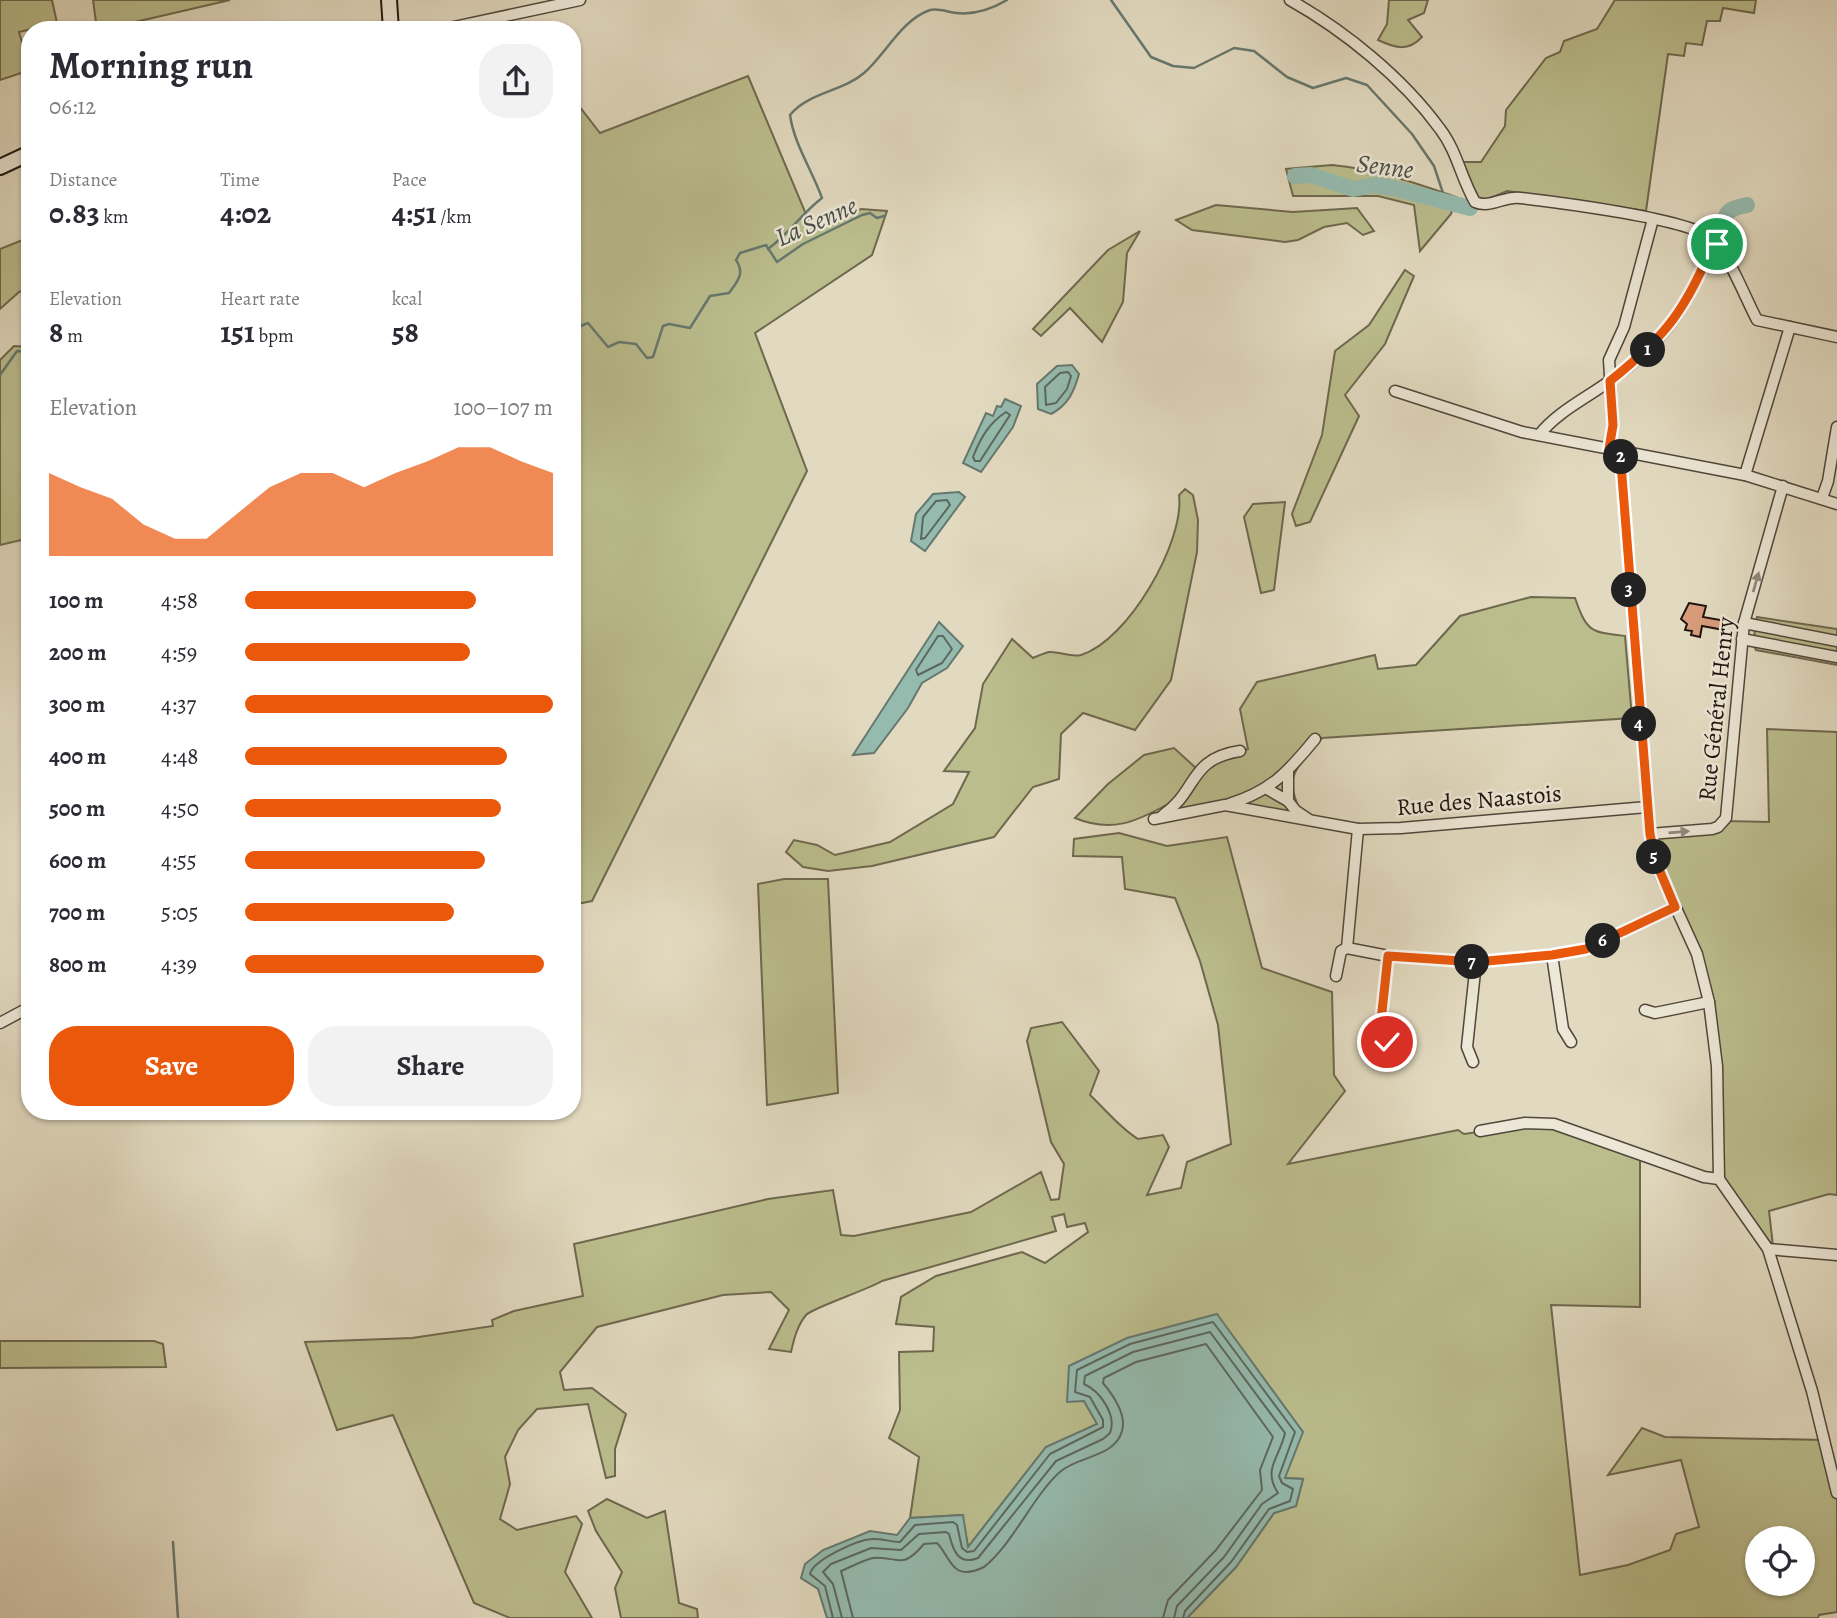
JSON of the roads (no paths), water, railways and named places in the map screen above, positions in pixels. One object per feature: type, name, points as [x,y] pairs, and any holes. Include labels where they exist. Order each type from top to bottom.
[{"type":"street","points":[[389,0],[390,21]]},
{"type":"street","points":[[519,0],[522,13]]},
{"type":"street","points":[[483,21],[580,0]]},
{"type":"street","points":[[1290,0],[1346,35],[1411,95],[1441,129],[1454,150],[1475,202],[1488,204],[1510,196],[1653,219],[1705,233],[1715,241],[1757,320],[1837,337]]},
{"type":"street","points":[[0,167],[21,157]]},
{"type":"street","points":[[1609,449],[1613,425],[1609,360],[1622,334],[1653,219]]},
{"type":"street","points":[[1539,435],[1554,418],[1610,381],[1651,348],[1673,323],[1695,286],[1715,241]]},
{"type":"street","points":[[1745,475],[1790,327]]},
{"type":"street","points":[[1395,391],[1514,429],[1745,475],[1837,504]]},
{"type":"street","points":[[1822,498],[1828,481],[1837,427]]},
{"type":"street","points":[[1620,451],[1650,834],[1656,862],[1697,954],[1709,1002],[1717,1066],[1720,1179],[1768,1249],[1821,1424],[1837,1493]]},
{"type":"street","name":"Rue Général Henry","points":[[1650,834],[1712,830],[1726,818],[1744,623],[1783,486]]},
{"type":"street","points":[[1744,623],[1837,641]]},
{"type":"street","points":[[1742,639],[1837,657]]},
{"type":"street","name":"Rue des Naastois","points":[[1240,751],[1217,756],[1203,765],[1181,797],[1165,814],[1154,819],[1225,805],[1267,789],[1289,771],[1315,738]]},
{"type":"street","points":[[1288,801],[1289,771]]},
{"type":"street","name":"Rue des Naastois","points":[[1267,789],[1314,821]]},
{"type":"street","points":[[1181,797],[1182,809],[1187,812]]},
{"type":"street","name":"Rue des Naastois","points":[[1225,805],[1358,829],[1401,828],[1647,807]]},
{"type":"street","points":[[1347,948],[1358,829]]},
{"type":"street","points":[[1336,976],[1341,951],[1347,948],[1388,956],[1476,962],[1552,955],[1586,949],[1675,907]]},
{"type":"street","points":[[1552,955],[1563,1029],[1571,1042]]},
{"type":"street","points":[[1387,1042],[1380,1030],[1388,956]]},
{"type":"street","points":[[1473,1062],[1467,1047],[1476,962]]},
{"type":"street","points":[[1644,1010],[1655,1013],[1709,1002]]},
{"type":"street","points":[[0,1023],[21,1012]]},
{"type":"street","points":[[1480,1131],[1525,1123],[1554,1124],[1704,1177],[1720,1179]]},
{"type":"street","points":[[1768,1249],[1837,1255]]},
{"type":"water","points":[[1072,365],[1079,374],[1066,402],[1051,414],[1038,409],[1037,384],[1057,366]]},
{"type":"water","points":[[1005,399],[1021,406],[1013,427],[981,472],[963,463],[986,413],[993,416],[997,406],[1001,407]]},
{"type":"water","points":[[959,492],[965,497],[925,551],[911,541],[916,514],[933,494]]},
{"type":"water","points":[[939,622],[963,646],[947,668],[922,683],[908,708],[874,753],[853,755]]},
{"type":"water","points":[[1217,1314],[1303,1432],[1285,1478],[1303,1479],[1296,1506],[1274,1513],[1236,1567],[1187,1618],[827,1618],[818,1589],[801,1578],[805,1564],[823,1550],[870,1531],[897,1535],[910,1518],[963,1515],[968,1547],[1046,1447],[1097,1424],[1084,1401],[1067,1402],[1069,1366],[1127,1338]]},
{"type":"waterway","points":[[768,249],[822,198],[799,147],[790,115],[806,101],[864,73],[902,29],[920,15],[930,10],[976,12],[1007,0]]},
{"type":"waterway","points":[[1111,0],[1151,57],[1173,66],[1194,68],[1234,48],[1254,51],[1287,77],[1313,88],[1346,78],[1367,85],[1412,134],[1434,166],[1443,193],[1451,205]]},
{"type":"waterway","name":"Senne","points":[[1295,176],[1311,175],[1353,189],[1375,185],[1393,188],[1470,208]]},
{"type":"waterway","name":"Senne","points":[[1718,237],[1728,212],[1747,205]]},
{"type":"waterway","name":"La Senne","points":[[581,326],[588,323],[608,347],[619,342],[636,344],[647,358],[653,357],[663,326],[669,324],[690,328],[710,296],[729,293],[739,277],[740,269],[736,260],[740,253],[766,245],[777,262],[803,244],[862,215],[870,213],[877,218],[884,216]]},
{"type":"waterway","name":"La Senne","points":[[0,375],[17,351],[21,351]]},
{"type":"waterway","points":[[173,1542],[178,1618]]}]
